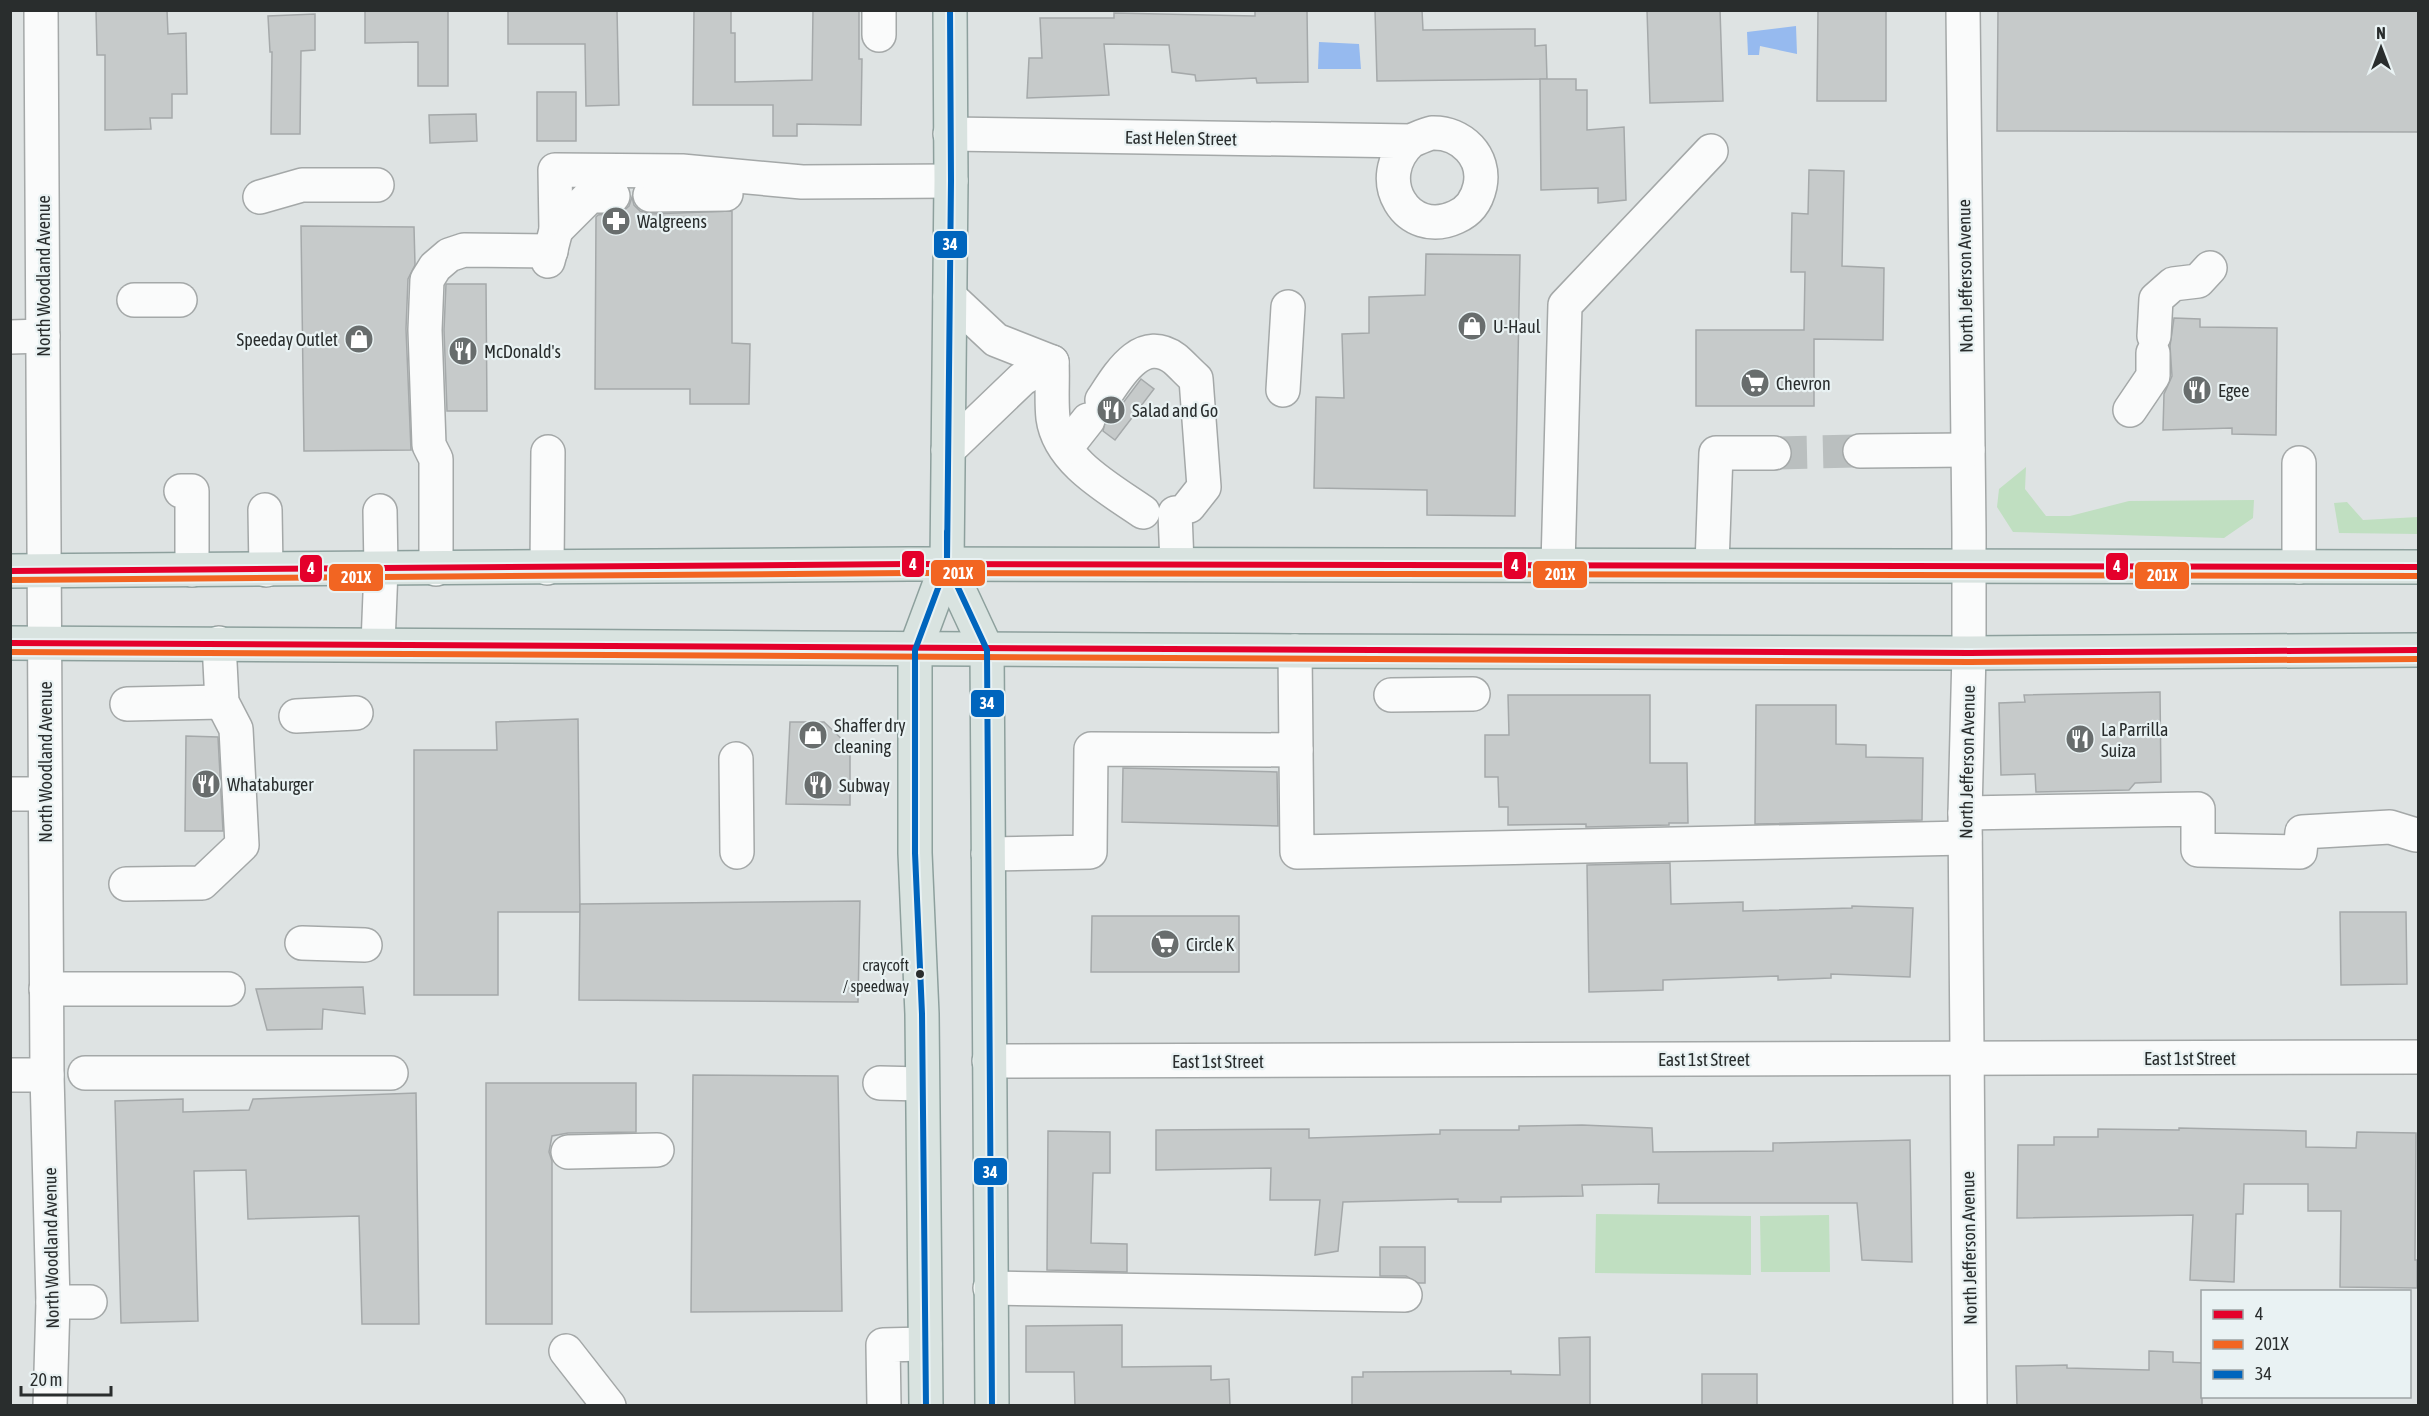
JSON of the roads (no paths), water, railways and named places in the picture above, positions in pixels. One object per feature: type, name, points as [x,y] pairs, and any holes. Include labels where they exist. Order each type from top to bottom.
[{"type":"main road","points":[[926,1406],[922,1014],[915,853],[915,650],[947,564],[951,182],[950,10]]},
{"type":"main road","points":[[947,564],[987,650],[992,1406]]},
{"type":"main road","points":[[10,570],[947,564],[2418,567]]},
{"type":"main road","points":[[10,643],[378,644],[915,650],[1969,653],[2418,650]]},
{"type":"street","name":"North Woodland Avenue","points":[[41,10],[46,988],[53,1302],[51,1406]]},
{"type":"street","name":"North Jefferson Avenue","points":[[1963,10],[1969,567],[1965,825],[1970,1406]]},
{"type":"street","name":"East Helen Street","points":[[951,134],[1411,141]]},
{"type":"street","points":[[1558,564],[1565,305],[1711,152]]},
{"type":"street","points":[[552,247],[555,170],[682,171],[802,182],[951,182]]},
{"type":"street","points":[[650,195],[730,194],[802,182]]},
{"type":"street","points":[[260,197],[302,185],[377,185]]},
{"type":"street","points":[[552,247],[590,196],[614,196]]},
{"type":"street","points":[[436,568],[436,459],[429,445],[425,330],[427,280],[435,267],[449,255],[464,250],[552,247]]},
{"type":"street","points":[[2130,410],[2153,376],[2156,299],[2174,284],[2198,281],[2210,268]]},
{"type":"street","points":[[950,297],[996,340],[1052,362]]},
{"type":"street","points":[[134,300],[180,300]]},
{"type":"street","points":[[1283,390],[1288,307]]},
{"type":"street","points":[[10,337],[43,336]]},
{"type":"street","points":[[1066,448],[1119,374],[1138,355],[1154,352],[1173,358],[1196,379],[1204,487],[1182,509],[1177,564]]},
{"type":"street","points":[[1052,362],[1053,419],[1066,448],[1091,475],[1143,512]]},
{"type":"street","points":[[948,450],[1022,379],[1052,362]]},
{"type":"street","points":[[1860,451],[1968,450]]},
{"type":"street","points":[[547,568],[548,452]]},
{"type":"street","points":[[1712,564],[1716,453],[1774,453]]},
{"type":"street","points":[[2299,463],[2299,567]]},
{"type":"street","points":[[181,491],[192,491],[192,570]]},
{"type":"street","points":[[265,510],[266,570]]},
{"type":"street","points":[[378,644],[381,568],[380,511]]},
{"type":"street","points":[[126,884],[202,883],[242,845],[236,729],[222,702],[219,643]]},
{"type":"street","points":[[1295,651],[1297,852],[1965,825],[2198,809],[2198,850],[2300,852],[2302,832],[2390,827],[2416,835]]},
{"type":"street","points":[[1391,695],[1473,694]]},
{"type":"street","points":[[127,704],[222,702]]},
{"type":"street","points":[[296,716],[356,713]]},
{"type":"street","points":[[988,854],[1090,852],[1091,749],[1296,750]]},
{"type":"street","points":[[736,759],[737,852]]},
{"type":"street","points":[[10,794],[45,794]]},
{"type":"street","points":[[302,943],[365,945]]},
{"type":"street","points":[[46,988],[228,989]]},
{"type":"street","name":"East 1st Street","points":[[989,1061],[2418,1057]]},
{"type":"street","points":[[85,1073],[392,1073]]},
{"type":"street","points":[[10,1075],[47,1075]]},
{"type":"street","points":[[880,1083],[922,1084]]},
{"type":"street","points":[[568,1152],[657,1150]]},
{"type":"street","points":[[990,1288],[1405,1295]]},
{"type":"street","points":[[53,1302],[90,1302]]},
{"type":"street","points":[[884,1406],[884,1345],[925,1344]]},
{"type":"street","points":[[566,1351],[609,1406]]},
{"type":"water","points":[[1796,26],[1797,54],[1760,46],[1759,55],[1748,55],[1747,32]]},
{"type":"water","points":[[1319,42],[1359,44],[1361,69],[1318,69]]},
{"type":"tunnel","points":[[1774,453],[1860,451]]},
{"type":"place","name":"Walgreens","points":[[616,221]]},
{"type":"place","name":"U-Haul","points":[[1472,326]]},
{"type":"place","name":"Speeday Outlet","points":[[359,339]]},
{"type":"place","name":"McDonald's","points":[[463,351]]},
{"type":"place","name":"Chevron","points":[[1755,383]]},
{"type":"place","name":"Egee","points":[[2197,390]]},
{"type":"place","name":"Salad and Go","points":[[1111,410]]},
{"type":"place","name":"Shaffer dry cleaning","points":[[813,735]]},
{"type":"place","name":"La Parrilla Suiza","points":[[2080,739]]},
{"type":"place","name":"Whataburger","points":[[206,784]]},
{"type":"place","name":"Subway","points":[[818,785]]},
{"type":"place","name":"Circle K","points":[[1165,944]]},
{"type":"place","name":"craycoft / speedway","points":[[920,974]]}]
